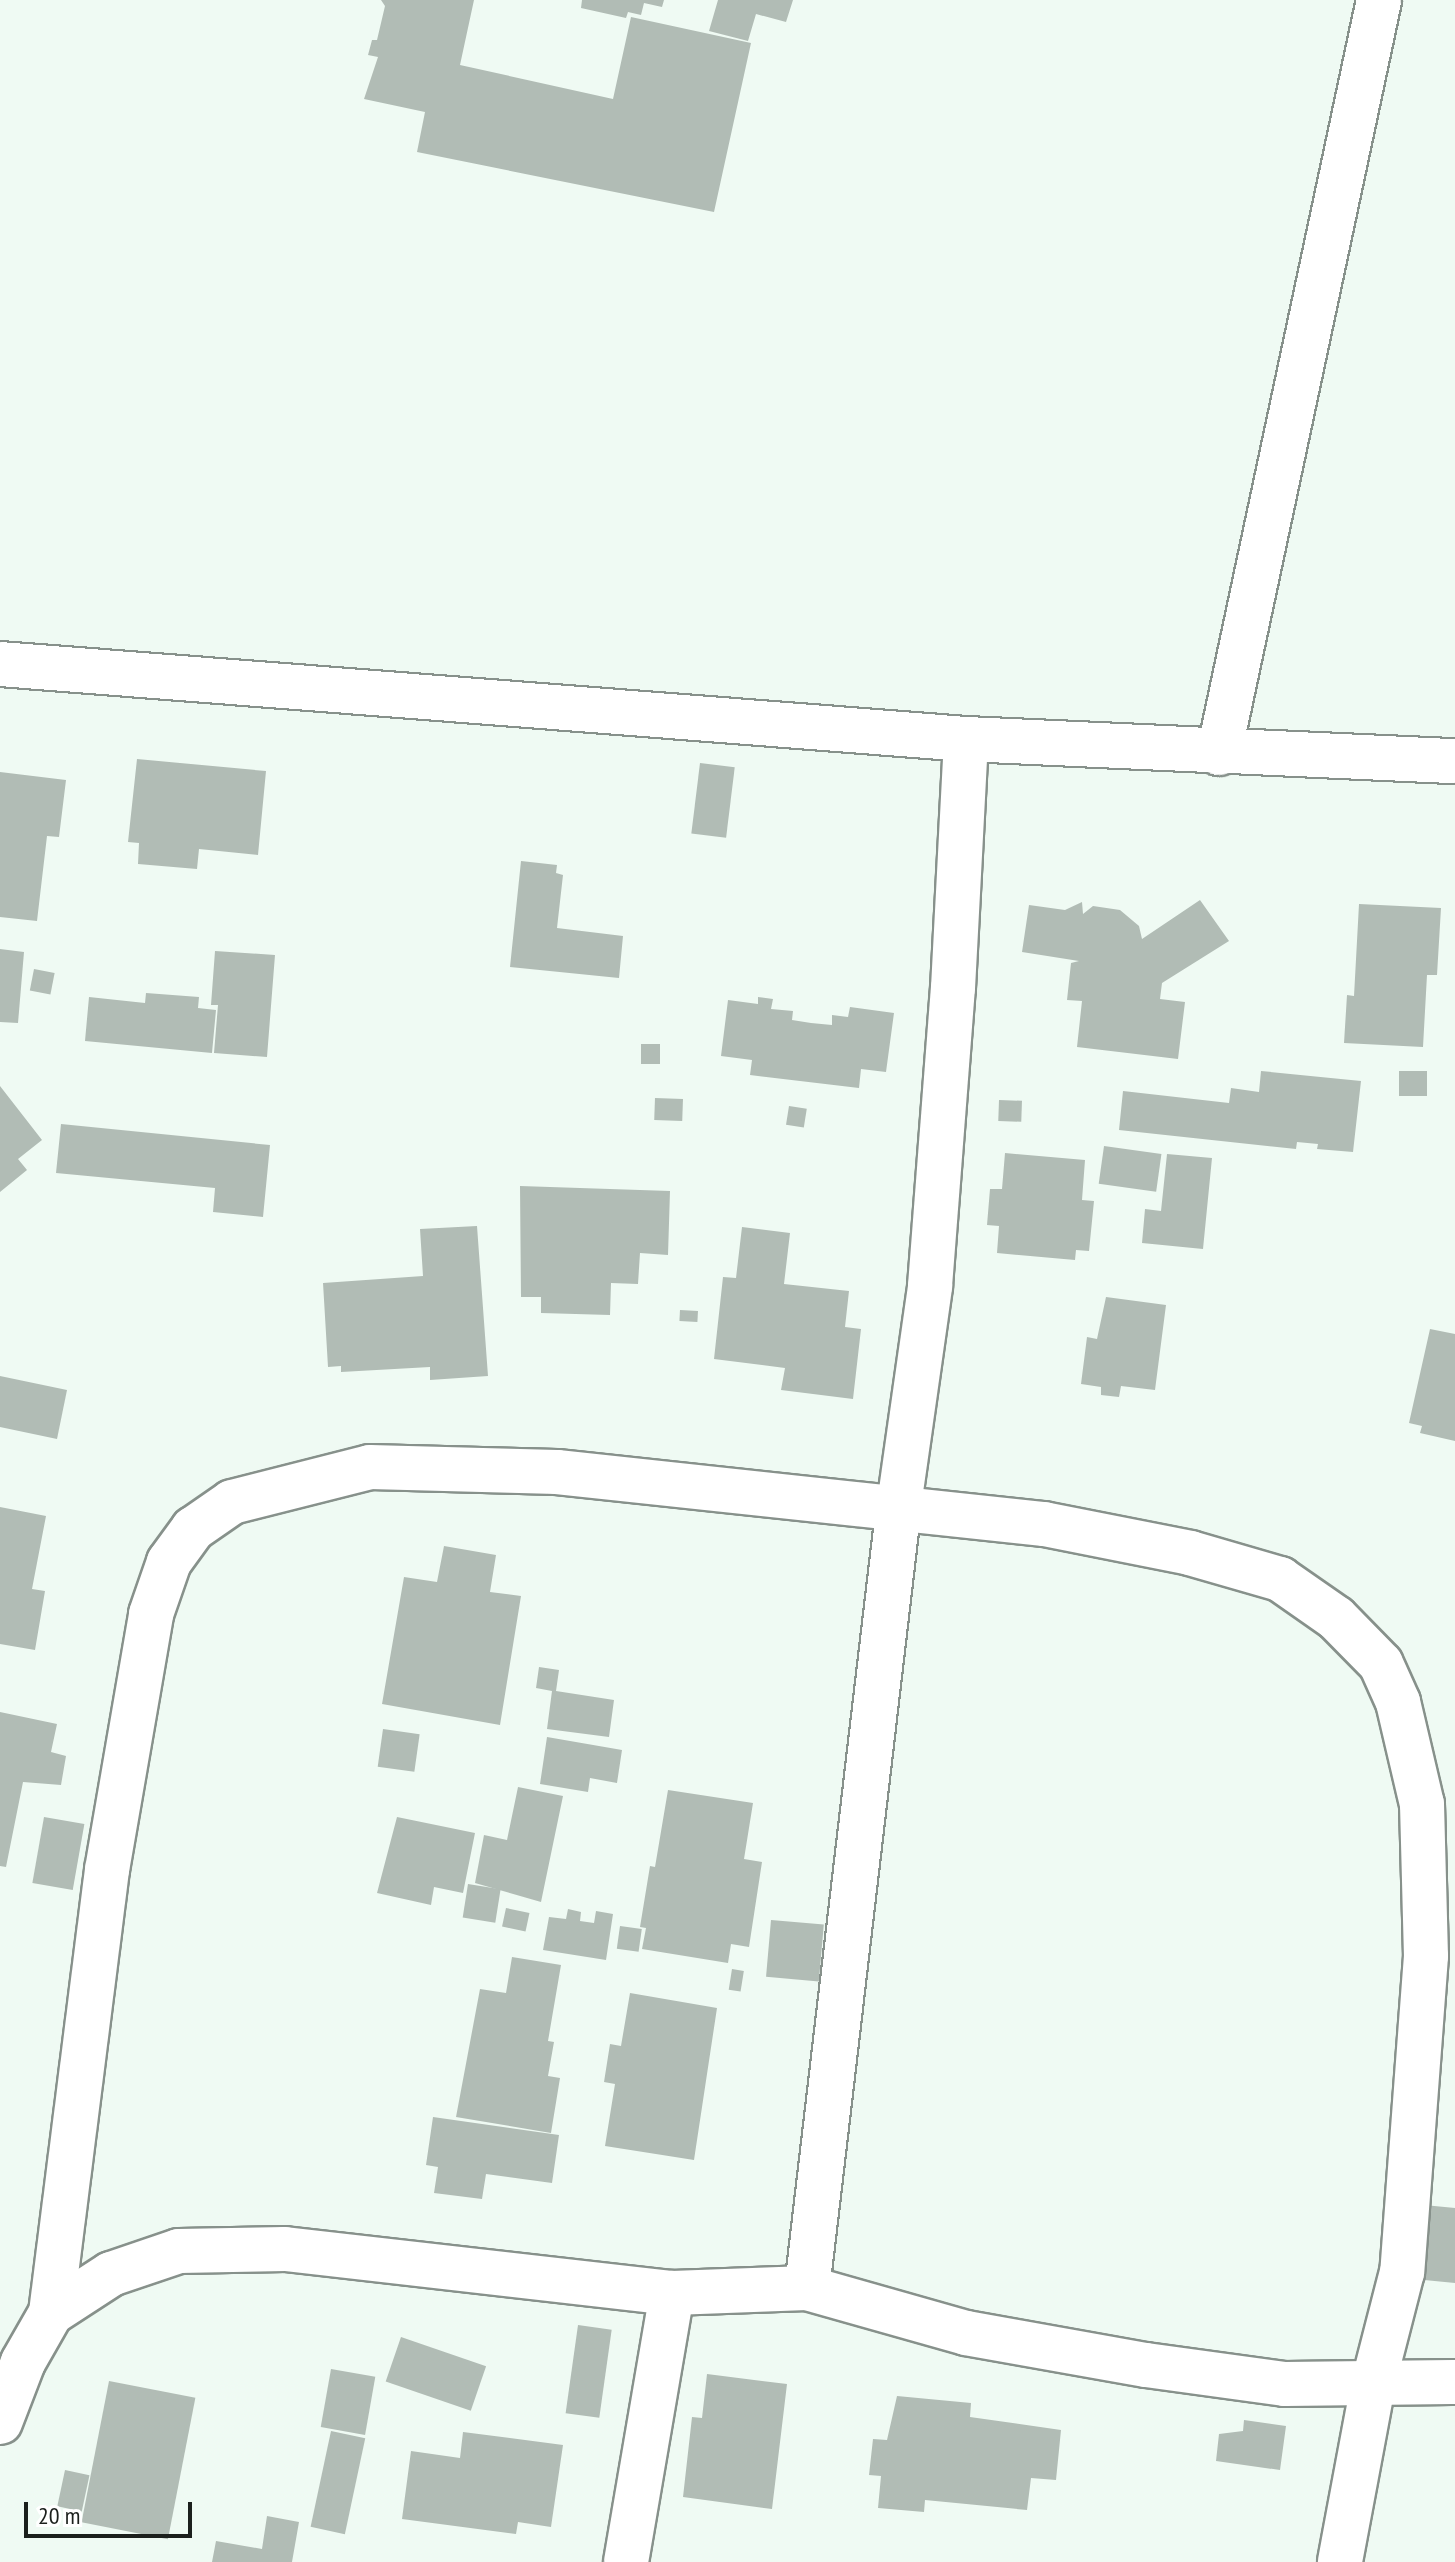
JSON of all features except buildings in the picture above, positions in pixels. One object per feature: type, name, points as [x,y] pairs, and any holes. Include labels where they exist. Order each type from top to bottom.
[{"type":"street","points":[[1219,753],[1379,0]]},
{"type":"street","points":[[0,664],[966,739],[1219,753],[1455,761]]},
{"type":"street","points":[[807,2288],[899,1505],[931,1270],[953,988],[966,739]]},
{"type":"street","points":[[0,2422],[23,2362],[51,2313],[107,1870],[151,1614],[169,1562],[193,1529],[232,1502],[370,1467],[557,1472],[899,1505],[1059,1527],[1190,1553],[1280,1579],[1336,1618],[1381,1664],[1398,1702],[1422,1804],[1426,1956],[1402,2272],[1373,2385],[1340,2562]]},
{"type":"street","points":[[51,2313],[111,2274],[179,2251],[285,2249],[672,2293],[807,2288],[966,2333],[1131,2362],[1285,2384],[1455,2382]]},
{"type":"street","points":[[626,2562],[672,2293]]}]
